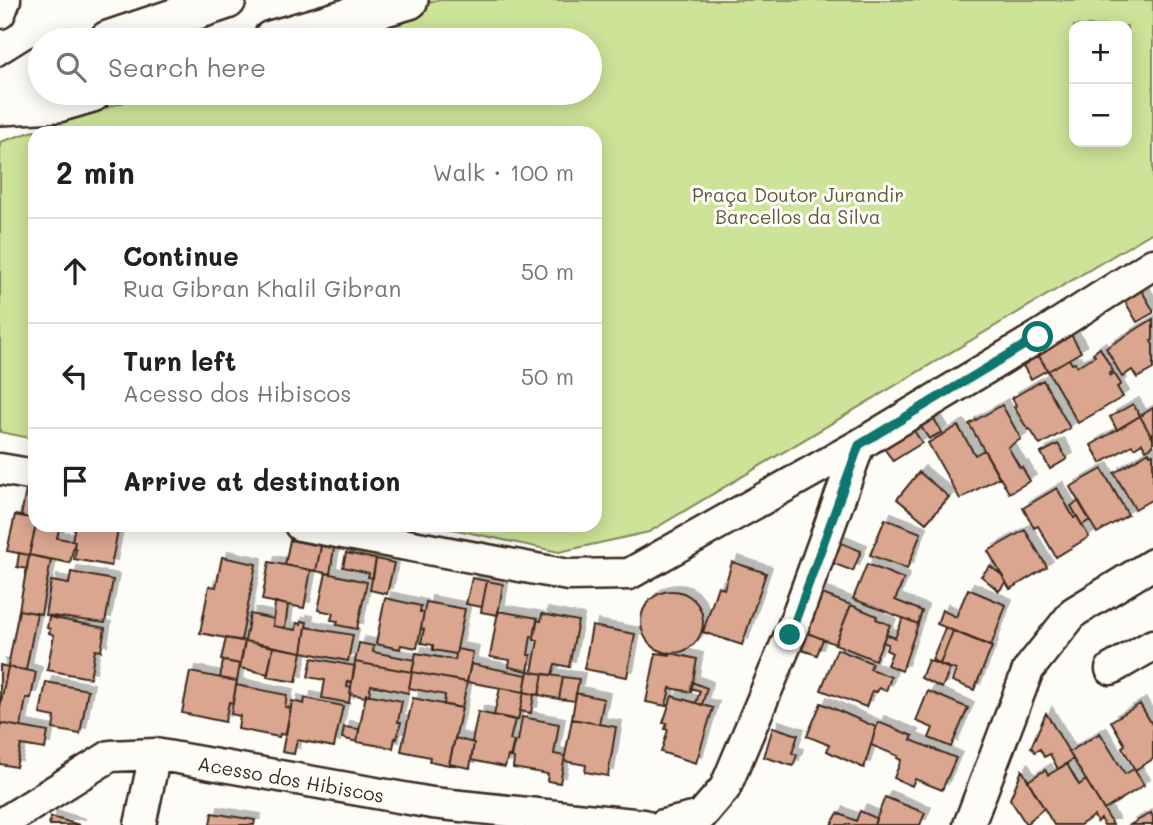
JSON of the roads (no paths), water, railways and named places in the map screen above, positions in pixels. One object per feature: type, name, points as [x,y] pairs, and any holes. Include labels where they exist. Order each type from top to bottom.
[{"type":"street","points":[[0,13],[5,0]]},
{"type":"street","points":[[144,28],[227,0]]},
{"type":"street","points":[[312,28],[408,0]]},
{"type":"street","points":[[0,90],[28,72]]},
{"type":"street","points":[[0,106],[28,105]]},
{"type":"street","points":[[338,532],[568,575],[629,574],[859,445],[1153,264]]},
{"type":"street","points":[[663,825],[701,816],[726,788],[790,635],[859,445]]},
{"type":"street","points":[[0,469],[28,474]]},
{"type":"street","points":[[970,825],[1028,670],[1074,612],[1153,564]]},
{"type":"street","points":[[1111,668],[1153,645]]},
{"type":"street","points":[[140,825],[155,754]]},
{"type":"street","name":"Acesso dos Hibiscos","points":[[0,825],[110,757],[155,754],[430,814],[643,825]]},
{"type":"park label","name":"Praça Doutor Jurandir Barcellos da Silva","points":[[798,205]]}]
